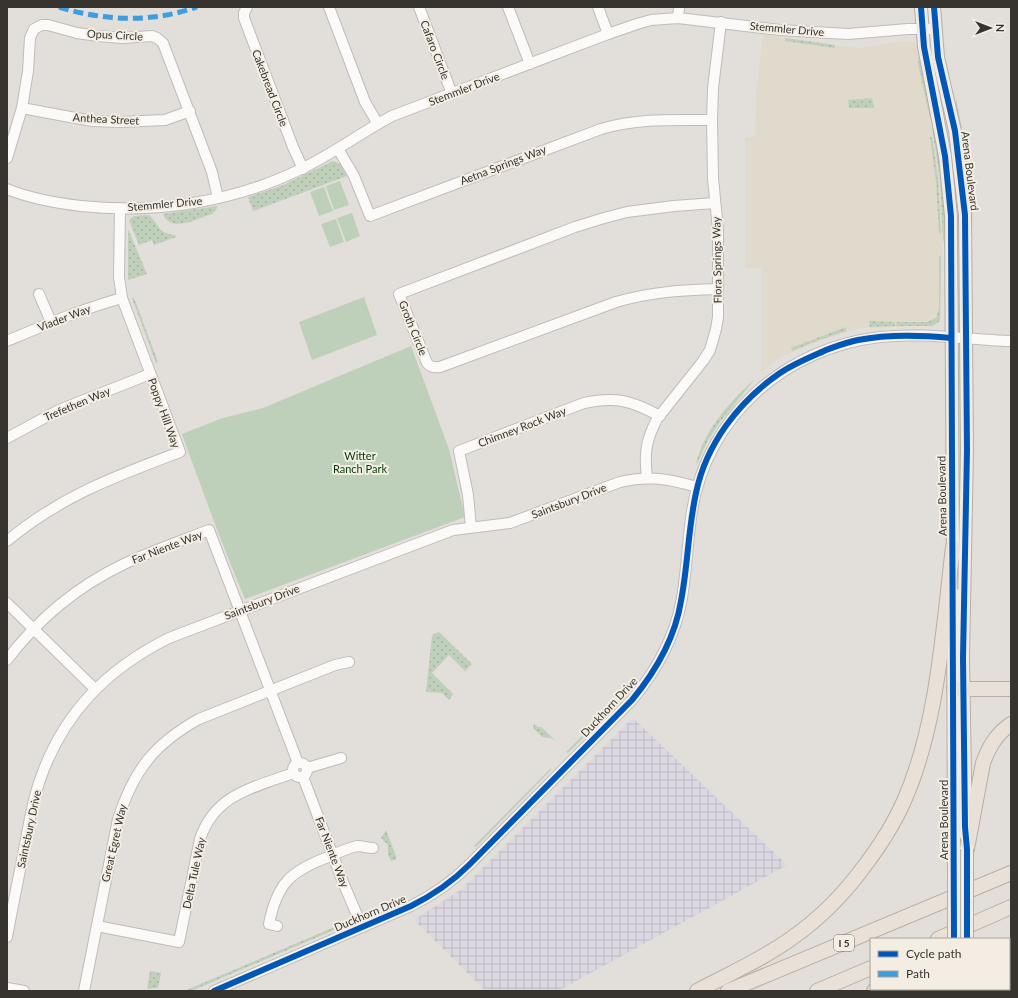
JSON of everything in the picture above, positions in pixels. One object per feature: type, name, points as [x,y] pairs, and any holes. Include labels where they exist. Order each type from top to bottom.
[{"type":"highway","points":[[697,991],[778,948],[818,917],[855,879],[878,848],[892,825],[904,802],[925,739],[939,661],[953,547]]},
{"type":"highway","points":[[959,689],[1011,689]]},
{"type":"highway","points":[[967,849],[983,763],[994,740],[1011,724]]},
{"type":"highway","points":[[960,895],[1011,864]]},
{"type":"highway","name":"I 5","points":[[728,991],[1011,873]]},
{"type":"highway","points":[[946,938],[961,936],[1011,907]]},
{"type":"highway","points":[[817,991],[870,968]]},
{"type":"main road","name":"Arena Boulevard","points":[[921,7],[922,29],[929,78],[942,137],[949,186],[951,238],[953,547],[967,849],[961,936]]},
{"type":"main road","name":"Arena Boulevard","points":[[934,7],[938,57],[955,131],[965,215],[968,450],[963,658],[959,689],[954,854],[961,936]]},
{"type":"street","name":"Cakebread Circle","points":[[247,7],[244,13],[244,18],[293,147],[303,168]]},
{"type":"street","points":[[329,7],[366,102],[378,124]]},
{"type":"street","name":"Cafaro Circle","points":[[419,7],[452,94]]},
{"type":"street","points":[[508,7],[530,64]]},
{"type":"street","points":[[598,7],[608,34]]},
{"type":"street","points":[[678,18],[679,7]]},
{"type":"street","name":"Stemmler Drive","points":[[7,189],[20,194],[66,204],[120,208],[172,206],[218,198],[262,185],[303,168],[338,150],[392,116],[608,34],[651,20],[678,18],[780,30],[848,34],[935,29]]},
{"type":"street","name":"Flora Springs Way","points":[[647,477],[645,461],[647,444],[652,430],[660,416],[710,350],[718,317],[718,230],[713,178],[712,120],[713,88],[720,22]]},
{"type":"street","name":"Opus Circle","points":[[7,158],[22,108],[28,71],[30,38],[34,29],[42,25],[98,36],[123,38],[152,36],[163,43],[214,176],[218,198]]},
{"type":"street","name":"Anthea Street","points":[[22,108],[78,118],[120,122],[165,120],[190,111]]},
{"type":"street","name":"Aetna Springs Way","points":[[338,150],[354,176],[370,216],[601,128],[647,120],[712,120]]},
{"type":"street","name":"Groth Circle","points":[[715,204],[650,208],[604,218],[576,227],[399,294],[427,363],[431,367],[436,368],[633,297],[659,292],[718,289]]},
{"type":"street","name":"Poppy Hill Way","points":[[7,541],[40,516],[82,491],[180,452],[122,298],[119,277],[120,208]]},
{"type":"street","points":[[39,294],[51,322]]},
{"type":"street","name":"Viader Way","points":[[7,341],[51,322],[122,298]]},
{"type":"street","name":"Duckhorn Drive","points":[[214,991],[362,928],[430,896],[459,875],[632,700],[642,688],[665,651],[678,616],[692,512],[697,487],[710,453],[728,423],[751,396],[781,372],[838,345],[858,340],[887,336],[934,336],[967,339],[1011,340]]},
{"type":"street","name":"Trefethen Way","points":[[7,438],[59,410],[150,374]]},
{"type":"street","name":"Chimney Rock Way","points":[[471,527],[468,495],[459,451],[584,404],[596,401],[607,400],[629,402],[660,416]]},
{"type":"street","name":"Saintsbury Drive","points":[[7,936],[34,800],[50,756],[66,725],[78,708],[95,689],[126,663],[147,649],[169,638],[453,530],[471,527],[496,526],[510,523],[620,482],[647,477],[670,479],[697,487]]},
{"type":"street","name":"Far Niente Way","points":[[7,660],[48,614],[104,574],[145,555],[209,530],[332,855],[362,928]]},
{"type":"street","points":[[7,603],[95,689]]},
{"type":"street","name":"Great Egret Way","points":[[84,991],[118,819],[125,798],[135,777],[148,758],[165,741],[182,728],[193,722],[222,709],[335,665],[349,662]]},
{"type":"street","points":[[300,770],[341,758]]},
{"type":"street","name":"Delta Tule Way","points":[[97,926],[179,942],[200,839],[206,824],[213,814],[224,802],[235,796],[300,770]]},
{"type":"street","points":[[277,926],[269,924],[273,905],[282,887],[296,872],[303,867],[358,846],[373,848]]},
{"type":"street","points":[[7,988],[24,991]]},
{"type":"shaded area","points":[[763,35],[858,48],[907,41],[915,43],[918,47],[934,129],[943,188],[941,317],[928,326],[861,328],[833,336],[783,356],[761,372],[761,268],[745,268],[745,137],[755,137],[756,95]]},
{"type":"shaded area","points":[[633,718],[787,865],[558,991],[486,991],[414,920],[462,889]]},
{"type":"green space","points":[[785,38],[835,45],[835,48],[785,41]]},
{"type":"green space","points":[[919,57],[932,117],[930,118],[918,64]]},
{"type":"green space","points":[[872,98],[874,108],[849,108],[848,100]]},
{"type":"green space","points":[[956,98],[968,160],[974,228],[965,154],[956,111]]},
{"type":"green space","points":[[932,128],[935,129],[942,184],[945,226],[945,240],[943,241],[940,179]]},
{"type":"green space","points":[[930,137],[932,137],[938,178],[941,234],[939,233],[936,182]]},
{"type":"green space","points":[[333,161],[340,164],[347,176],[253,211],[248,197],[281,186]]},
{"type":"green space","points":[[340,181],[349,205],[334,210],[326,186]]},
{"type":"green space","points":[[324,187],[333,211],[319,216],[310,192]]},
{"type":"green space","points":[[218,206],[212,214],[185,223],[172,223],[167,220],[163,214]]},
{"type":"green space","points":[[352,213],[360,236],[346,242],[337,218]]},
{"type":"green space","points":[[149,215],[159,228],[169,234],[175,235],[176,237],[154,245],[152,240],[139,245],[129,220],[134,216]]},
{"type":"green space","points":[[336,219],[344,242],[330,247],[321,224]]},
{"type":"green space","points":[[128,229],[147,274],[128,280]]},
{"type":"green space","points":[[941,256],[940,321],[932,326],[896,326],[897,322],[927,322],[936,318],[939,309],[939,257]]},
{"type":"green space","points":[[364,297],[377,335],[312,360],[299,322]]},
{"type":"green space","points":[[132,298],[134,298],[158,362],[156,363]]},
{"type":"green space","points":[[869,321],[895,322],[895,326],[870,327]]},
{"type":"green space","points":[[846,327],[846,331],[792,351],[791,348]]},
{"type":"green space","name":"Witter Ranch Park","points":[[411,346],[449,449],[465,517],[245,599],[220,538],[182,434],[223,418],[263,408]]},
{"type":"green space","points":[[755,379],[719,423],[707,442],[696,466],[704,442],[718,418],[736,397]]},
{"type":"green space","points":[[439,632],[472,664],[465,671],[449,655],[432,673],[453,694],[449,700],[442,693],[426,692],[432,636]]},
{"type":"green space","points":[[626,692],[622,699],[568,753],[566,752]]},
{"type":"green space","points":[[534,724],[541,727],[555,740],[542,737],[533,728]]},
{"type":"green space","points":[[551,768],[551,770],[476,847],[474,846]]},
{"type":"green space","points":[[386,830],[397,859],[391,861],[388,855],[388,845],[381,838]]},
{"type":"green space","points":[[337,926],[341,927],[196,989],[184,991]]},
{"type":"green space","points":[[150,971],[161,973],[158,988],[147,989]]},
{"type":"marked path","points":[[59,7],[93,15],[128,18],[163,16],[197,7]]},
{"type":"cycle path","points":[[921,7],[924,47],[945,156],[951,216],[954,938]]},
{"type":"cycle path","points":[[934,7],[938,57],[955,131],[965,215],[967,450],[963,658],[965,827],[967,849],[967,938]]},
{"type":"cycle path","points":[[214,991],[411,906],[442,888],[469,865],[632,700],[649,678],[663,654],[674,628],[683,588],[693,506],[701,475],[708,458],[726,425],[738,410],[765,384],[797,363],[826,350],[854,341],[893,336],[951,338]]}]
